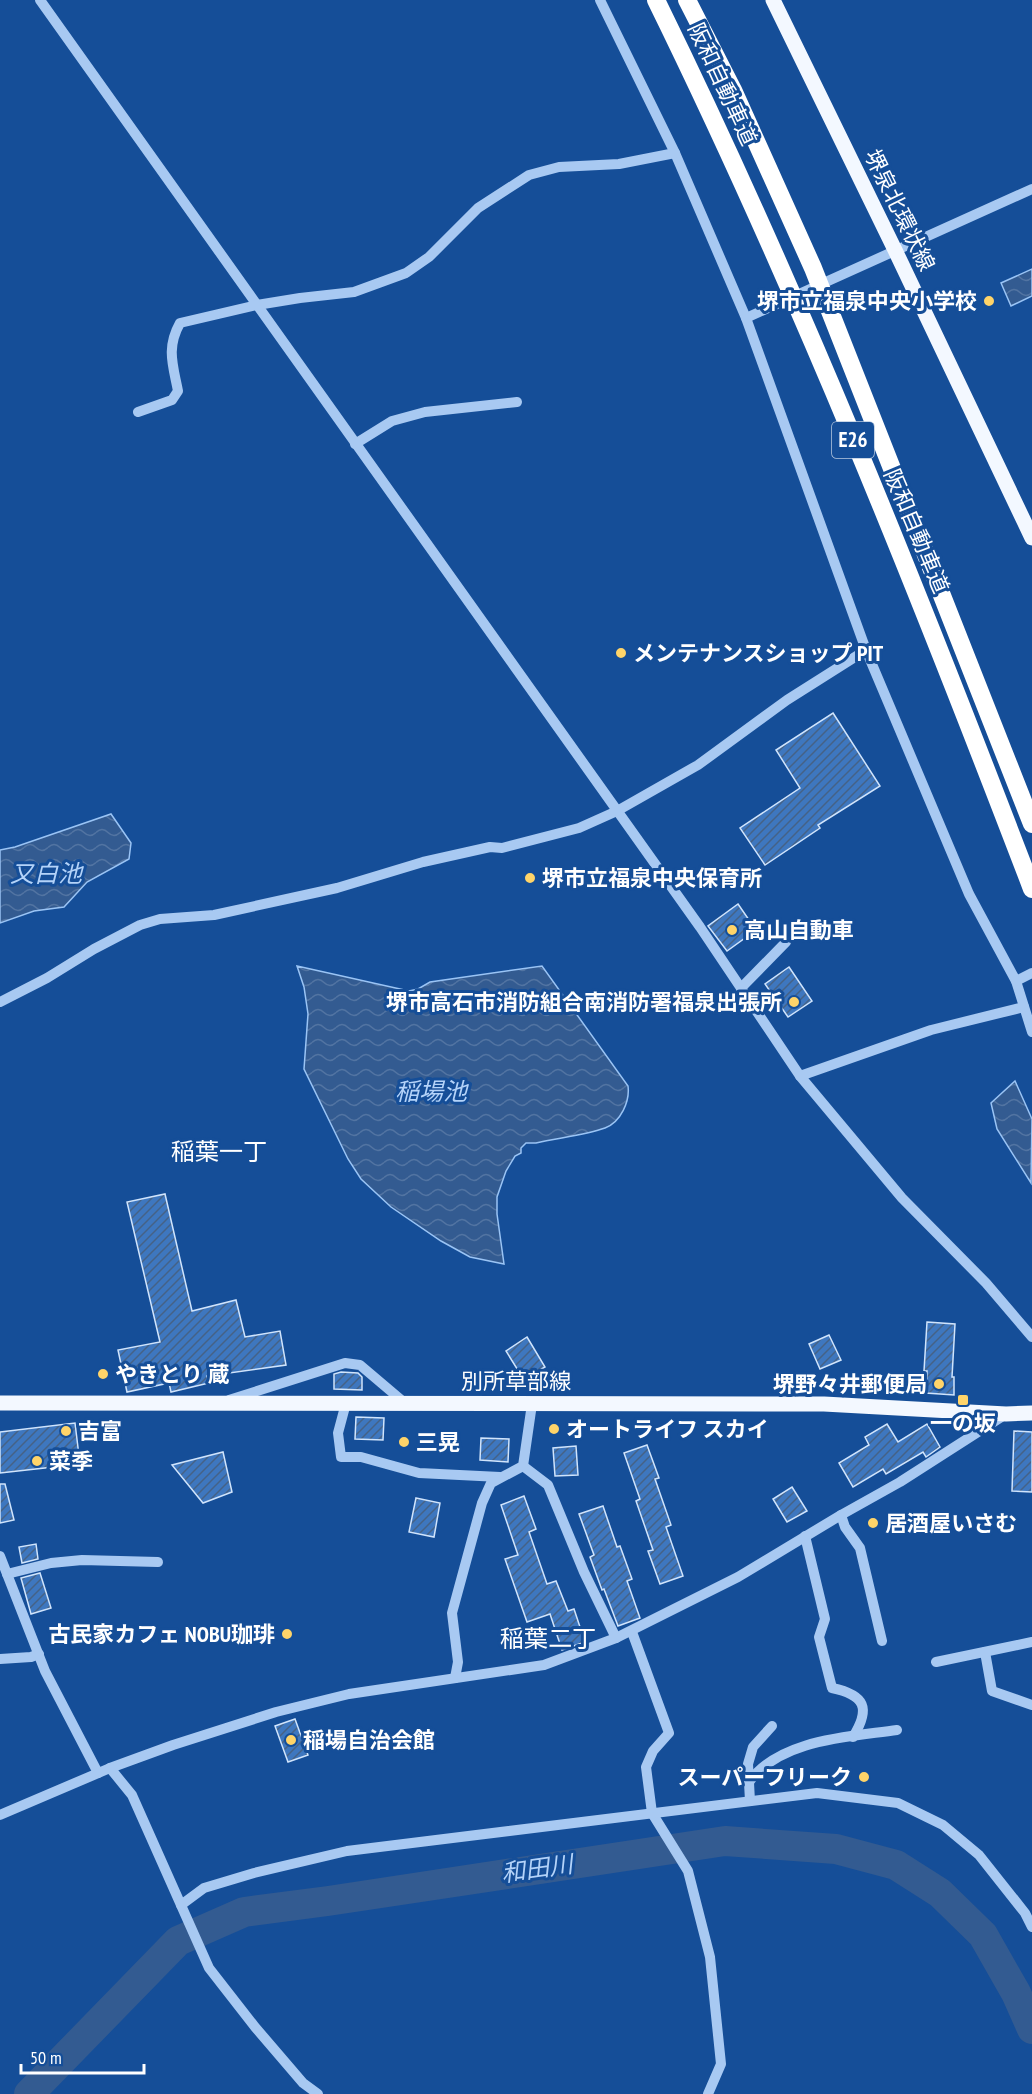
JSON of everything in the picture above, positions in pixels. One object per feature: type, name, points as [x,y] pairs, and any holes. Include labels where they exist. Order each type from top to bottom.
[{"type":"highway","name":"阪和自動車道","points":[[656,0],[707,104],[786,279],[934,634],[1032,889]]},
{"type":"highway","name":"阪和自動車道","points":[[687,0],[733,90],[813,268],[1032,824]]},
{"type":"main road","name":"堺泉北環状線","points":[[773,0],[1032,538]]},
{"type":"main road","name":"別所草部線","points":[[0,1403],[824,1404],[1006,1414],[1032,1413]]},
{"type":"street","points":[[40,0],[700,927],[800,1076],[902,1198],[986,1283],[1032,1337]]},
{"type":"street","points":[[600,0],[675,153],[746,318],[866,650],[969,894],[1016,981],[1032,1032]]},
{"type":"street","points":[[138,412],[172,400],[178,391],[170,349],[173,336],[180,323],[257,305],[354,292],[406,273],[429,257],[478,208],[529,175],[559,167],[619,164],[675,153]]},
{"type":"street","points":[[746,318],[1032,189]]},
{"type":"street","points":[[355,444],[392,421],[425,412],[517,402]]},
{"type":"street","points":[[0,1002],[140,925],[160,919],[214,915],[337,888],[423,862],[490,847],[502,848],[579,828],[617,811],[698,765],[787,700],[866,650]]},
{"type":"street","points":[[741,988],[786,942]]},
{"type":"street","points":[[1016,981],[1029,974]]},
{"type":"street","points":[[800,1076],[931,1030],[1024,1007]]},
{"type":"street","points":[[218,1403],[345,1363],[360,1365],[406,1404]]},
{"type":"street","points":[[346,1403],[338,1433],[341,1457],[361,1457],[419,1473],[500,1478]]},
{"type":"street","points":[[523,1466],[532,1404]]},
{"type":"street","points":[[0,1815],[110,1768],[276,1712],[349,1694],[543,1665],[632,1632],[738,1577],[900,1482],[1006,1414]]},
{"type":"street","points":[[455,1678],[458,1662],[452,1613],[482,1503],[491,1483],[523,1466]]},
{"type":"street","points":[[523,1466],[548,1485],[584,1572],[616,1638]]},
{"type":"street","points":[[841,1515],[845,1527],[860,1548],[882,1641]]},
{"type":"street","points":[[805,1536],[825,1619],[819,1637],[832,1688],[850,1692],[858,1698],[863,1710],[863,1719],[853,1737]]},
{"type":"street","points":[[0,1556],[45,1671],[98,1773]]},
{"type":"street","points":[[8,1575],[51,1563],[82,1560],[158,1562]]},
{"type":"street","points":[[632,1632],[669,1733],[653,1751],[646,1767],[652,1813],[688,1871],[710,1957],[721,2064],[708,2094]]},
{"type":"street","points":[[936,1662],[1032,1642]]},
{"type":"street","points":[[985,1652],[992,1691],[1032,1705]]},
{"type":"street","points":[[0,1659],[31,1658],[39,1654]]},
{"type":"street","points":[[750,1802],[748,1764],[753,1747],[772,1726]]},
{"type":"street","points":[[750,1782],[767,1763],[813,1743],[897,1730]]},
{"type":"street","points":[[110,1768],[132,1795],[209,1968],[303,2083],[318,2094]]},
{"type":"street","points":[[181,1905],[204,1888],[254,1873],[347,1851],[817,1793],[898,1803],[943,1825],[979,1855],[1025,1913],[1032,1927]]},
{"type":"water","points":[[1032,269],[1032,296],[1011,306],[1001,283]]},
{"type":"water","name":"又白池","points":[[111,814],[131,843],[129,859],[87,882],[64,907],[34,911],[0,923],[0,850]]},
{"type":"water","name":"稲場池","points":[[297,966],[409,991],[430,982],[542,966],[628,1086],[628,1098],[623,1110],[611,1125],[580,1135],[526,1143],[521,1148],[521,1153],[515,1156],[506,1171],[497,1197],[504,1264],[470,1257],[441,1241],[391,1207],[361,1179],[348,1159],[304,1069],[308,1014],[304,987]]},
{"type":"water","points":[[1015,1081],[1032,1119],[1031,1183],[997,1129],[991,1103]]},
{"type":"building","points":[[833,713],[880,786],[818,825],[820,828],[765,865],[740,828],[800,788],[776,750]]},
{"type":"building","points":[[738,904],[756,930],[727,951],[708,926]]},
{"type":"building","points":[[789,967],[812,1001],[788,1017],[765,984]]},
{"type":"building","points":[[165,1194],[192,1311],[236,1300],[245,1337],[280,1331],[286,1365],[207,1376],[209,1383],[171,1392],[169,1383],[127,1392],[118,1350],[160,1342],[127,1202]]},
{"type":"building","points":[[927,1322],[955,1324],[952,1377],[954,1377],[954,1395],[926,1393],[927,1371],[924,1371]]},
{"type":"building","points":[[829,1335],[841,1360],[820,1369],[809,1344]]},
{"type":"building","points":[[527,1337],[545,1367],[524,1380],[506,1351]]},
{"type":"building","points":[[358,1373],[362,1377],[362,1390],[334,1389],[334,1374]]},
{"type":"building","points":[[356,1417],[384,1418],[383,1440],[355,1439]]},
{"type":"building","points":[[75,1423],[80,1464],[0,1473],[0,1432]]},
{"type":"building","points":[[887,1424],[898,1442],[927,1424],[940,1447],[926,1457],[923,1452],[886,1474],[883,1469],[853,1487],[839,1463],[869,1445],[865,1437]]},
{"type":"building","points":[[1014,1431],[1032,1432],[1032,1492],[1012,1491]]},
{"type":"building","points":[[481,1438],[509,1439],[508,1462],[480,1460]]},
{"type":"building","points":[[647,1445],[659,1478],[655,1479],[671,1525],[666,1527],[683,1576],[660,1584],[648,1551],[653,1550],[636,1501],[640,1499],[624,1453]]},
{"type":"building","points":[[576,1446],[578,1475],[555,1476],[553,1448]]},
{"type":"building","points":[[223,1452],[232,1492],[203,1503],[172,1465]]},
{"type":"building","points":[[0,1484],[5,1484],[14,1520],[0,1523]]},
{"type":"building","points":[[792,1487],[807,1511],[787,1522],[773,1499]]},
{"type":"building","points":[[524,1496],[536,1529],[529,1532],[547,1584],[556,1581],[568,1611],[574,1609],[585,1642],[562,1650],[550,1614],[527,1622],[505,1559],[518,1555],[501,1505]]},
{"type":"building","points":[[416,1498],[440,1503],[434,1537],[409,1532]]},
{"type":"building","points":[[603,1506],[617,1547],[620,1546],[632,1579],[627,1581],[640,1618],[618,1626],[590,1557],[594,1555],[579,1514]]},
{"type":"building","points":[[36,1544],[38,1559],[22,1563],[19,1547]]},
{"type":"building","points":[[40,1573],[51,1608],[31,1614],[21,1578]]},
{"type":"building","name":"稲場自治会館","points":[[295,1719],[308,1755],[288,1762],[275,1726]]},
{"type":"waterway","name":"和田川","points":[[29,2094],[178,1941],[244,1912],[725,1841],[836,1849],[896,1865],[940,1893],[983,1935],[1016,1993],[1032,2029]]},
{"type":"place","name":"堺市立福泉中央小学校","points":[[989,301]]},
{"type":"place","name":"メンテナンスショップ PIT","points":[[621,653]]},
{"type":"place","name":"堺市立福泉中央保育所","points":[[530,878]]},
{"type":"place","name":"高山自動車","points":[[732,930]]},
{"type":"place","name":"堺市高石市消防組合南消防署福泉出張所","points":[[794,1002]]},
{"type":"place","name":"やきとり 蔵","points":[[103,1374]]},
{"type":"place","name":"堺野々井郵便局","points":[[939,1384]]},
{"type":"place","name":"一の坂","points":[[963,1400]]},
{"type":"place","name":"オートライフ スカイ","points":[[554,1429]]},
{"type":"place","name":"吉富","points":[[66,1431]]},
{"type":"place","name":"三晃","points":[[404,1442]]},
{"type":"place","name":"菜季","points":[[37,1461]]},
{"type":"place","name":"居酒屋いさむ","points":[[873,1523]]},
{"type":"place","name":"古民家カフェ NOBU珈琲","points":[[287,1634]]},
{"type":"place","name":"稲場自治会館","points":[[291,1740]]},
{"type":"place","name":"スーパーフリーク","points":[[864,1777]]},
{"type":"district","name":"稲葉一丁","points":[[219,1152]]},
{"type":"district","name":"稲葉二丁","points":[[548,1639]]}]
